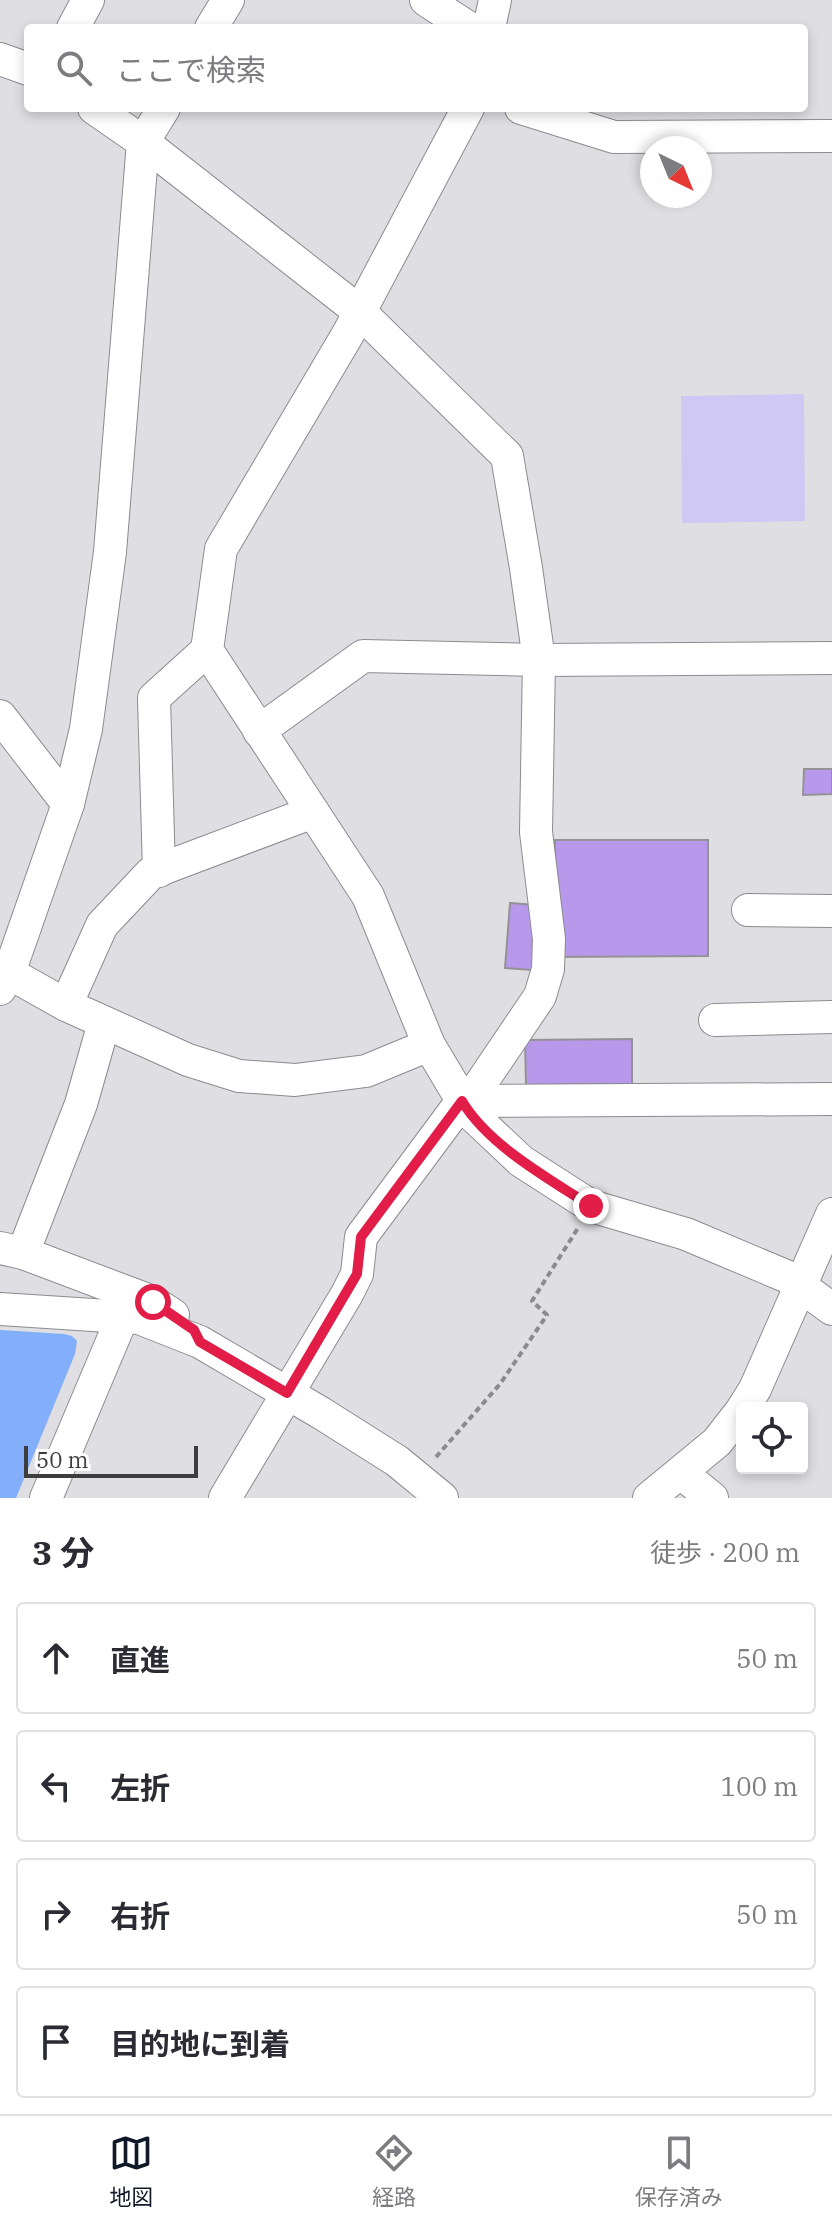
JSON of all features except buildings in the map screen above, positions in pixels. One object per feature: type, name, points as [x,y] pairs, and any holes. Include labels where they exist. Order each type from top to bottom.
[{"type":"street","points":[[75,24],[88,0]]},
{"type":"street","points":[[213,24],[228,0]]},
{"type":"street","points":[[426,0],[463,24]]},
{"type":"street","points":[[490,24],[495,0]]},
{"type":"street","points":[[0,59],[24,68]]},
{"type":"street","points":[[100,112],[143,142],[360,312],[507,456],[539,660],[536,832],[549,939],[548,969],[540,996],[466,1101],[361,1237],[357,1274],[225,1498]]},
{"type":"street","points":[[162,112],[143,142],[110,552],[86,729],[68,804],[4,981],[66,1005],[188,1060],[239,1076],[295,1080],[366,1071],[429,1045]]},
{"type":"street","points":[[159,871],[154,698],[207,650],[221,549],[360,312],[466,112]]},
{"type":"street","points":[[534,112],[614,137],[832,136]]},
{"type":"street","points":[[207,650],[368,896],[429,1045],[466,1101],[469,1112],[521,1161],[591,1206],[686,1234],[799,1285],[832,1309]]},
{"type":"street","points":[[259,731],[363,656],[539,660],[832,658]]},
{"type":"street","points":[[0,716],[68,804]]},
{"type":"street","points":[[66,1005],[102,925],[151,873],[313,812]]},
{"type":"street","points":[[748,910],[832,911]]},
{"type":"street","points":[[715,1020],[832,1017]]},
{"type":"street","points":[[104,1023],[81,1104],[12,1251],[153,1302],[194,1330],[200,1342]]},
{"type":"street","points":[[466,1101],[832,1099]]},
{"type":"street","points":[[747,1402],[832,1214]]},
{"type":"street","points":[[0,1309],[139,1318],[200,1342],[321,1413],[430,1487]]},
{"type":"street","points":[[46,1498],[122,1318]]},
{"type":"street","points":[[649,1498],[717,1442],[736,1418]]},
{"type":"street","points":[[681,1473],[712,1498]]},
{"type":"path","points":[[430,1487],[547,1315],[532,1301],[591,1206]]},
{"type":"shaded area","points":[[804,394],[805,521],[682,523],[681,396]]},
{"type":"water","points":[[0,1330],[64,1334],[77,1341],[75,1354],[16,1498],[0,1498]]},
{"type":"route","points":[[153,1302],[194,1330],[200,1342],[287,1393],[357,1274],[361,1237],[462,1101],[469,1112],[521,1161],[591,1206]]}]
